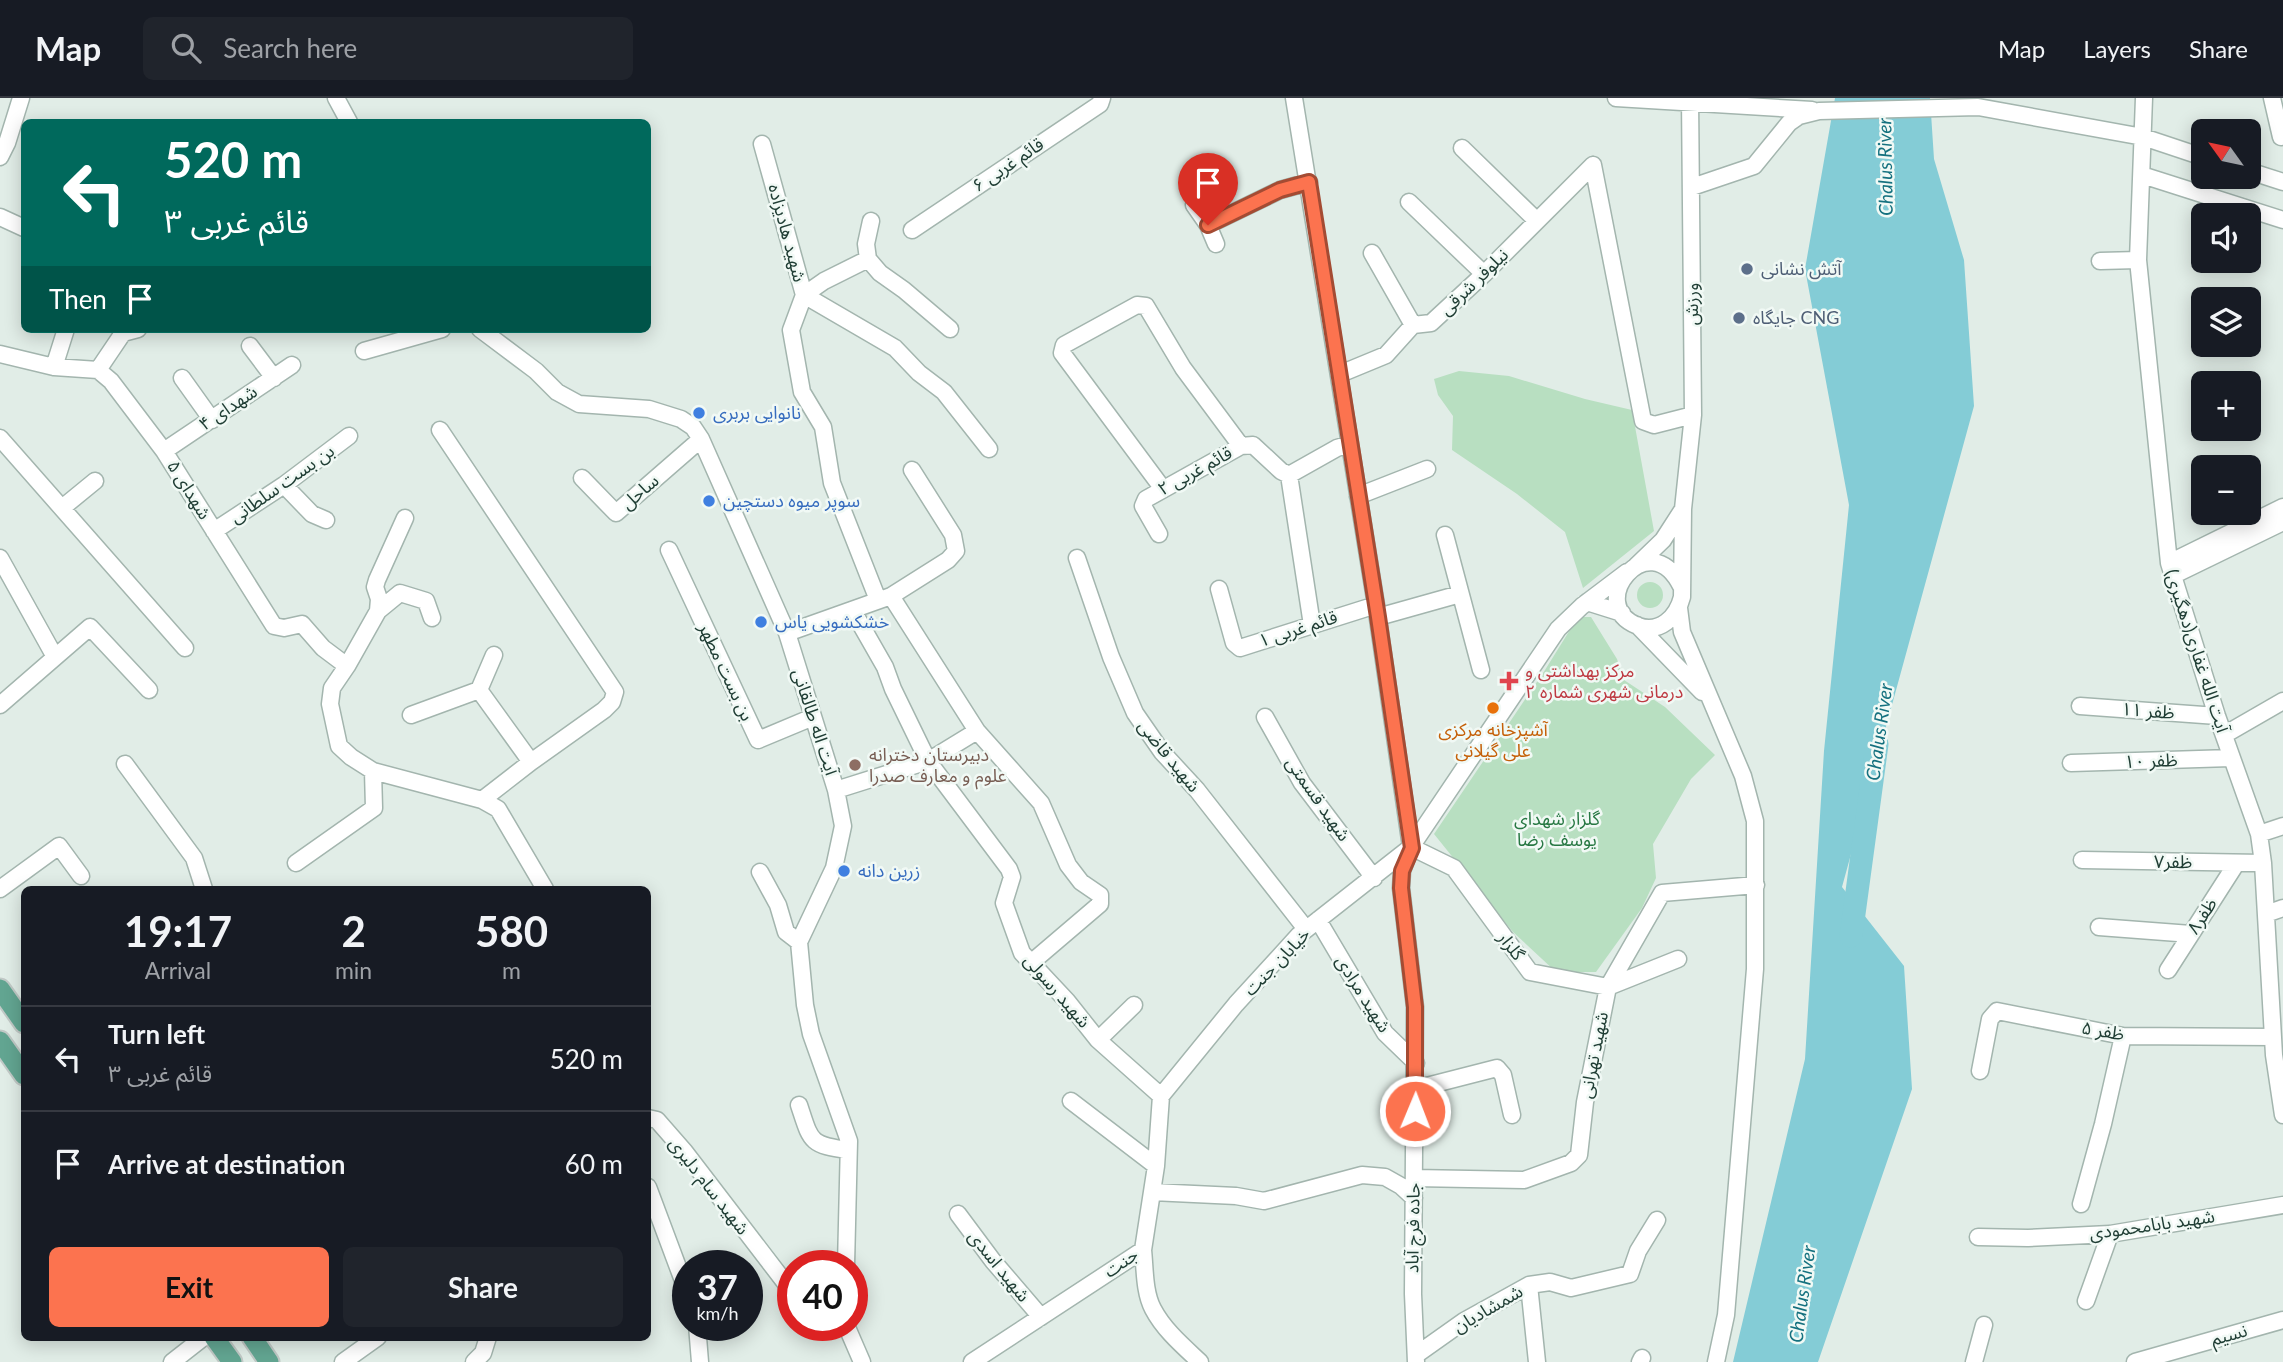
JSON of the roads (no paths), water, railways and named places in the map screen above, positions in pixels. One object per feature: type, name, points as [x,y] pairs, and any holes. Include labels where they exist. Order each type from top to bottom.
[{"type":"main road","points":[[0,989],[21,1019]]},
{"type":"main road","points":[[0,1041],[21,1071]]},
{"type":"main road","points":[[217,1341],[232,1362]]},
{"type":"main road","points":[[255,1341],[269,1362]]},
{"type":"street","points":[[0,157],[21,98]]},
{"type":"street","points":[[336,98],[347,119]]},
{"type":"street","name":"قائم غربی ۶","points":[[912,230],[1100,104],[1102,98]]},
{"type":"street","name":"جاده فرج آباد","points":[[1294,98],[1340,374],[1412,848],[1402,871],[1401,888],[1415,1007],[1413,1294],[1416,1359]]},
{"type":"street","points":[[1616,98],[1689,100],[1817,111],[1978,107],[2143,138],[2191,153]]},
{"type":"street","name":"آیت الله غفاری(دهگیری)","points":[[2144,98],[2138,260],[2170,570],[2231,758],[2259,834],[2273,1037],[2279,1053],[2283,1115]]},
{"type":"street","points":[[2272,98],[2281,137]]},
{"type":"street","name":"ورزش","points":[[1681,586],[1683,509],[1693,415],[1689,100]]},
{"type":"street","points":[[1692,187],[1754,166],[1789,124],[1799,116],[1817,111]]},
{"type":"street","name":"شهید هادیزاده","points":[[762,144],[804,295],[791,330],[802,392],[823,427],[832,483],[885,598],[977,731],[1041,803],[1068,865],[1081,882],[1100,895],[1100,904],[1032,962]]},
{"type":"street","points":[[1462,148],[1537,221]]},
{"type":"street","name":"نیلوفر شرقی","points":[[1340,374],[1386,355],[1413,325],[1431,323],[1593,165],[1643,421],[1654,425],[1693,415]]},
{"type":"street","points":[[2142,175],[2283,220]]},
{"type":"street","points":[[2261,175],[2283,182]]},
{"type":"street","points":[[1208,225],[1280,190],[1309,182]]},
{"type":"street","points":[[1409,202],[1484,274]]},
{"type":"street","points":[[1194,205],[1208,225],[1216,244]]},
{"type":"street","points":[[0,218],[21,227]]},
{"type":"street","points":[[871,221],[866,244],[868,259],[880,273],[950,329]]},
{"type":"street","points":[[1372,253],[1413,325]]},
{"type":"street","points":[[868,259],[824,281],[804,295],[895,348],[919,373],[944,392],[989,449]]},
{"type":"street","points":[[2100,261],[2138,260]]},
{"type":"street","points":[[1163,489],[1062,353],[1064,345],[1137,305],[1146,306],[1183,368],[1241,446]]},
{"type":"street","points":[[54,367],[65,333]]},
{"type":"street","points":[[0,354],[54,367],[98,369],[124,333]]},
{"type":"street","points":[[364,351],[428,333]]},
{"type":"street","name":"آیت اله طالقانی","points":[[485,333],[536,371],[557,392],[579,404],[649,409],[681,419],[692,427],[701,439],[786,633],[836,790],[843,826],[834,868],[799,942],[804,1005],[811,1034],[849,1141],[846,1250]]},
{"type":"street","points":[[250,346],[274,378]]},
{"type":"street","name":"شهدای ۴","points":[[164,452],[292,365]]},
{"type":"street","name":"شهدای ۵","points":[[98,369],[111,381],[164,452],[274,626],[284,628],[302,624],[323,649],[347,666]]},
{"type":"street","points":[[182,378],[212,419]]},
{"type":"street","points":[[440,430],[615,692],[612,702],[604,710],[482,800]]},
{"type":"street","name":"بن بست سلطانی","points":[[214,531],[284,485],[349,436]]},
{"type":"street","points":[[0,438],[185,648]]},
{"type":"street","name":"ساحل","points":[[582,478],[616,513],[701,439]]},
{"type":"street","name":"قائم غربی ۲","points":[[1159,534],[1143,506],[1146,499],[1241,446],[1253,444],[1281,471],[1289,475]]},
{"type":"street","points":[[1312,625],[1289,475],[1337,448],[1350,444]]},
{"type":"street","points":[[1358,496],[1427,469]]},
{"type":"street","points":[[786,633],[885,598],[948,560],[956,551],[953,535],[912,470]]},
{"type":"street","points":[[62,508],[95,481]]},
{"type":"street","points":[[284,485],[312,514],[326,520]]},
{"type":"street","points":[[2170,570],[2283,507]]},
{"type":"street","points":[[1622,613],[1617,592],[1621,581],[1663,540],[1683,509]]},
{"type":"street","points":[[379,611],[375,587],[405,518]]},
{"type":"street","points":[[2170,570],[2283,522]]},
{"type":"street","points":[[1445,535],[1481,670]]},
{"type":"street","name":"بن بست مطهر","points":[[669,550],[758,740],[813,717]]},
{"type":"street","points":[[0,558],[6,583],[55,657]]},
{"type":"street","name":"شهید قاضی","points":[[1077,558],[1111,657],[1135,713],[1162,752],[1312,925]]},
{"type":"street","points":[[1412,848],[1558,629],[1587,602],[1632,569],[1647,563],[1658,564],[1676,576],[1681,586],[1679,608],[1682,632],[1743,776],[1755,821],[1755,969],[1726,1315],[1716,1362]]},
{"type":"street","name":"قائم غربی ۱","points":[[1219,589],[1234,643],[1240,648],[1312,625],[1460,594]]},
{"type":"street","points":[[432,618],[426,601],[400,593],[379,611],[332,688],[330,704],[339,746],[373,771],[482,800],[498,809],[541,886]]},
{"type":"street","points":[[1587,602],[1622,613],[1709,699]]},
{"type":"street","points":[[1637,625],[1657,627],[1666,623],[1679,608]]},
{"type":"street","name":"شهید رسولی","points":[[853,611],[885,667],[892,688],[928,761],[1009,869],[1012,877],[1004,903],[1022,953],[1067,1001],[1098,1040],[1161,1096]]},
{"type":"street","points":[[0,705],[90,627],[149,690]]},
{"type":"street","points":[[411,715],[479,690],[494,655]]},
{"type":"street","points":[[479,690],[531,762]]},
{"type":"street","points":[[2224,735],[2283,701]]},
{"type":"street","name":"ظفر ۱۱","points":[[2080,706],[2217,716]]},
{"type":"street","name":"شهید قسمتی","points":[[1265,717],[1303,783],[1374,878]]},
{"type":"street","points":[[836,790],[928,761],[977,731]]},
{"type":"street","name":"ظفر ۱۰","points":[[2071,763],[2231,758]]},
{"type":"street","points":[[125,764],[194,858],[203,886]]},
{"type":"street","points":[[296,863],[374,808],[373,771]]},
{"type":"street","points":[[2259,834],[2283,826]]},
{"type":"street","points":[[0,889],[59,846],[81,876]]},
{"type":"street","name":"خیابان جنت","points":[[1161,1096],[1236,1004],[1312,925],[1412,848]]},
{"type":"street","name":"گلزار","points":[[1412,848],[1454,869],[1531,972],[1608,986]]},
{"type":"street","name":"ظفر۷","points":[[2082,860],[2263,863]]},
{"type":"street","name":"ظفر۸","points":[[2168,970],[2236,864]]},
{"type":"street","points":[[760,872],[778,905],[786,932],[799,942]]},
{"type":"street","name":"شهید تهرانی","points":[[1414,1178],[1524,1180],[1571,1163],[1579,1155],[1585,1102],[1608,986],[1662,893],[1756,886]]},
{"type":"street","points":[[2266,914],[2283,908]]},
{"type":"street","name":"شهید مرادی","points":[[1312,925],[1385,1033],[1416,1063]]},
{"type":"street","points":[[2099,926],[2191,933]]},
{"type":"street","points":[[1608,986],[1678,959]]},
{"type":"street","points":[[1098,1040],[1134,1005]]},
{"type":"street","name":"ظفر ۵","points":[[1980,1071],[1990,1019],[1997,1011],[2123,1036],[2273,1037]]},
{"type":"street","points":[[2081,1204],[2123,1036]]},
{"type":"street","points":[[1415,1089],[1497,1068],[1503,1075],[1511,1115]]},
{"type":"street","name":"جنت","points":[[972,1362],[1143,1250],[1156,1166],[1161,1096]]},
{"type":"street","points":[[1071,1101],[1156,1166]]},
{"type":"street","points":[[799,1105],[809,1136],[822,1147],[848,1150]]},
{"type":"street","name":"شهید سام دلیری","points":[[651,1119],[657,1120],[685,1152],[777,1272]]},
{"type":"street","points":[[1152,1192],[1236,1196],[1264,1201],[1362,1175],[1385,1177],[1414,1198]]},
{"type":"street","points":[[651,1195],[672,1251]]},
{"type":"street","name":"شهید بابامحمودی","points":[[1978,1237],[2028,1238],[2110,1234],[2283,1205]]},
{"type":"street","name":"شهید اسدی","points":[[958,1214],[993,1261],[1041,1317]]},
{"type":"street","name":"شمشادیان","points":[[1416,1359],[1464,1321],[1528,1285],[1550,1282],[1571,1288],[1630,1274],[1638,1251],[1657,1220]]},
{"type":"street","points":[[2086,1301],[2110,1234]]},
{"type":"street","points":[[1143,1250],[1146,1284],[1152,1307],[1170,1333],[1200,1362]]},
{"type":"street","points":[[1528,1285],[1537,1362]]},
{"type":"street","name":"نسیم","points":[[2135,1362],[2283,1320]]},
{"type":"street","points":[[1974,1362],[1984,1325]]},
{"type":"street","points":[[173,1362],[199,1341]]},
{"type":"street","points":[[343,1362],[372,1341]]},
{"type":"street","points":[[474,1362],[482,1353],[486,1341]]},
{"type":"street","points":[[698,1341],[700,1362]]},
{"type":"street","points":[[853,1341],[862,1362]]},
{"type":"water","points":[[1835,98],[1930,98],[1934,159],[1964,260],[1974,406],[1842,887],[1904,966],[1912,1089],[1818,1362],[1733,1362],[1805,1059],[1824,751],[1849,505],[1805,269]]},
{"type":"waterway","name":"Chalus River","points":[[1851,936],[1877,744]]},
{"type":"place","name":"آتش نشانی","points":[[1747,269]]},
{"type":"place","name":"جایگاه CNG","points":[[1739,318]]},
{"type":"place","name":"نانوایی بربری","points":[[699,413]]},
{"type":"place","name":"سوپر میوه دستچین","points":[[709,501]]},
{"type":"place","name":"خشکشویی یاس","points":[[761,622]]},
{"type":"place","name":"مرکز بهداشتی و درمانی شهری شماره ۲","points":[[1509,681]]},
{"type":"place","name":"آشپزخانه مرکزی علی گیلانی","points":[[1493,708]]},
{"type":"place","name":"دبیرستان دخترانه علوم و معارف صدرا","points":[[855,765]]},
{"type":"place","name":"زرین دانه","points":[[844,871]]},
{"type":"park label","name":"گلزار شهدای یوسف رضا","points":[[1557,829]]}]
